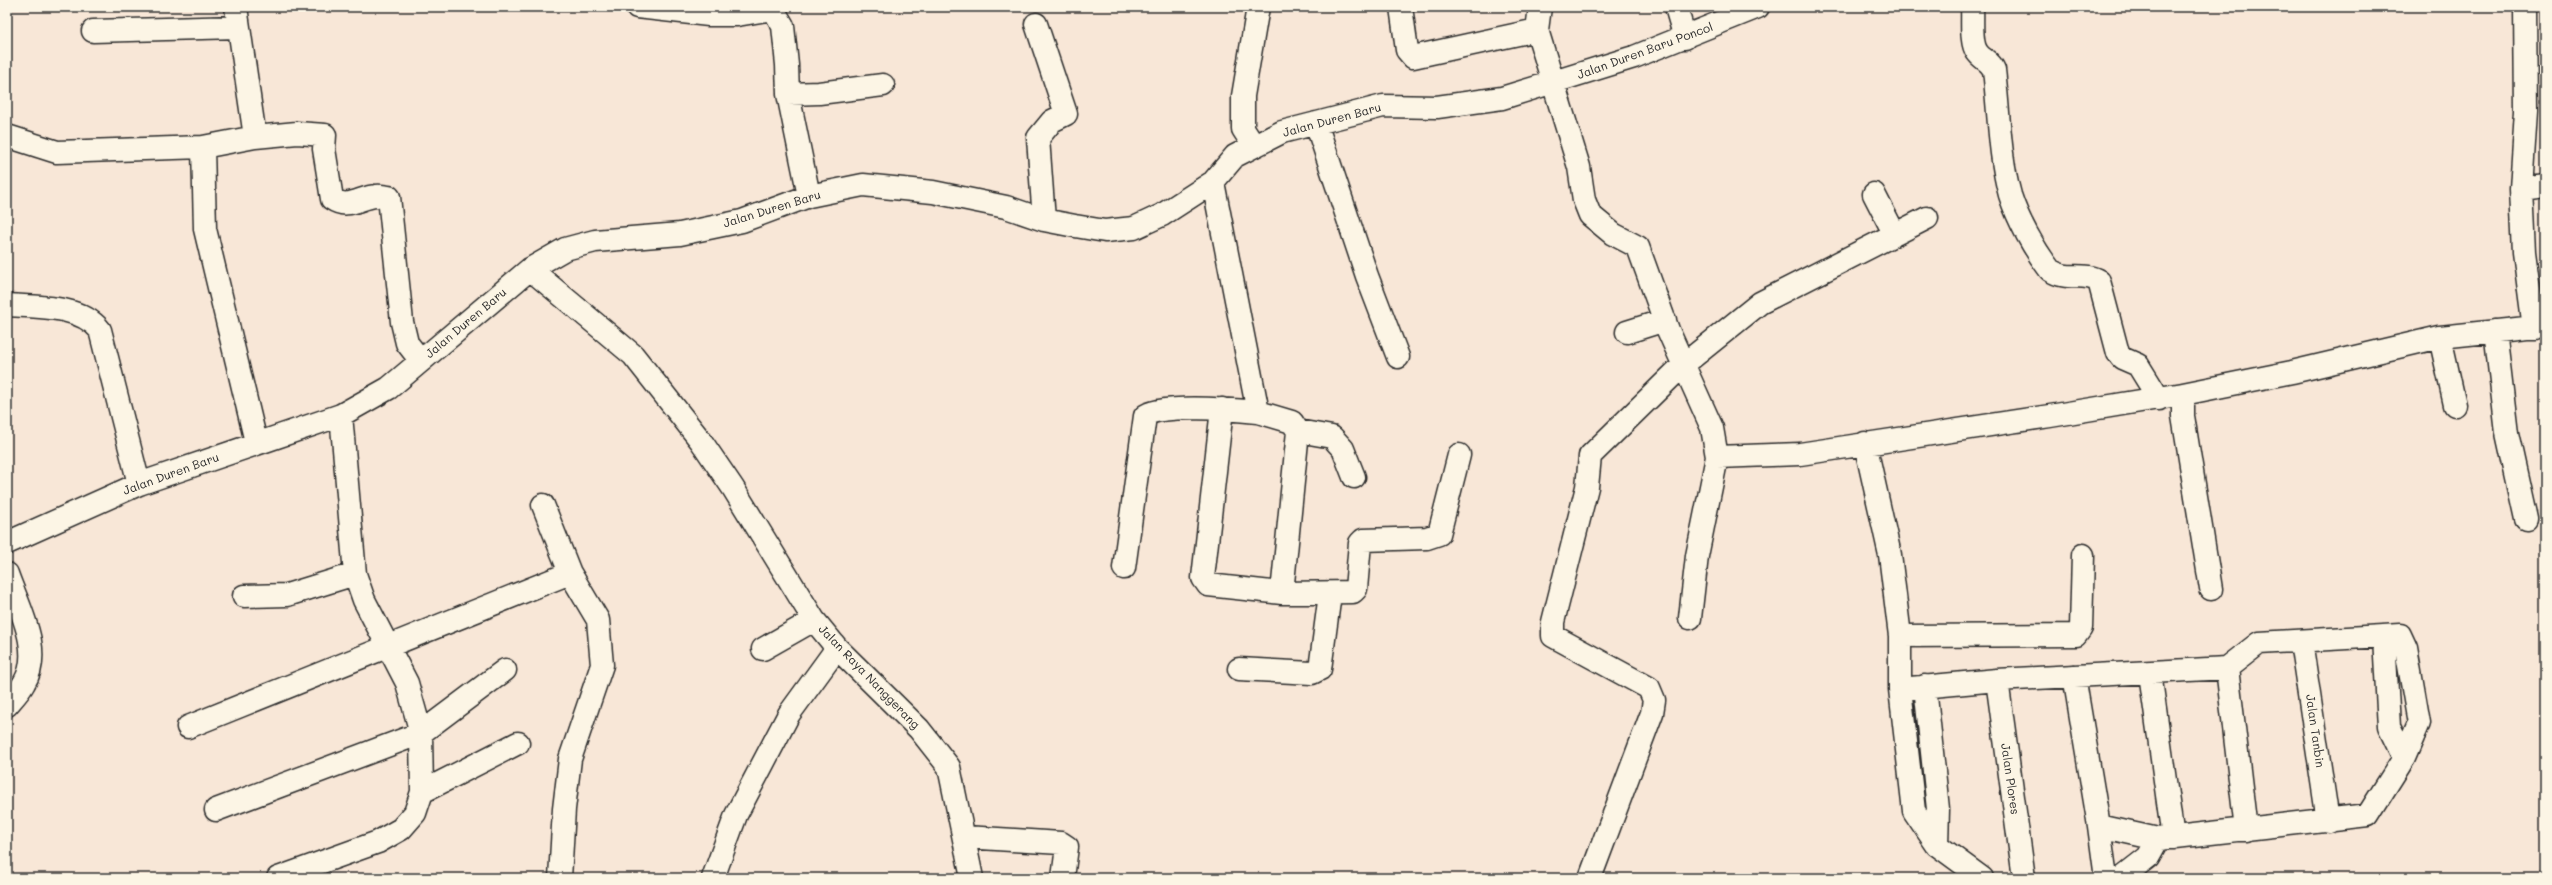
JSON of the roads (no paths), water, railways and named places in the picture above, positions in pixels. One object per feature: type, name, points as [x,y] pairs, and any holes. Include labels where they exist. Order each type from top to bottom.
[{"type":"street","points":[[637,7],[736,15],[772,8],[783,26],[788,64],[788,94],[809,196]]},
{"type":"street","points":[[1254,146],[1243,129],[1243,96],[1258,7]]},
{"type":"street","points":[[1401,7],[1408,50],[1413,57],[1537,30]]},
{"type":"street","points":[[1540,7],[1537,30],[1579,167],[1584,200],[1590,214],[1614,234],[1638,247],[1683,365],[1712,428],[1717,457],[1697,556],[1690,618]]},
{"type":"street","points":[[1676,7],[1686,38]]},
{"type":"street","name":"Jalan Duren Baru Poncol","points":[[1553,84],[1686,38],[1758,7]]},
{"type":"street","points":[[1972,7],[1974,47],[1979,55],[1992,63],[1994,70],[2004,160],[2010,194],[2016,209],[2050,270],[2058,276],[2092,276],[2099,281],[2118,353],[2125,360],[2138,365],[2158,399]]},
{"type":"street","points":[[1717,457],[1800,454],[2158,399],[2292,372],[2440,336],[2540,327],[2524,252],[2522,189],[2526,111],[2524,7]]},
{"type":"street","points":[[93,31],[237,17],[255,137]]},
{"type":"street","points":[[1036,24],[1066,114],[1052,121],[1038,138],[1044,220]]},
{"type":"street","name":"Jalan Duren Baru","points":[[7,544],[139,484],[256,442],[341,415],[389,388],[530,269],[564,249],[595,241],[680,234],[742,221],[809,196],[863,186],[918,191],[1006,207],[1044,220],[1105,231],[1134,228],[1162,215],[1213,182],[1235,156],[1282,132],[1316,122],[1383,106],[1437,107],[1502,98],[1553,84]]},
{"type":"street","points":[[788,94],[819,93],[883,85]]},
{"type":"street","points":[[1316,122],[1366,276],[1398,357]]},
{"type":"street","points":[[7,136],[57,152],[203,147],[255,137],[297,133],[325,135],[324,149],[332,199],[338,204],[348,204],[376,196],[389,197],[402,322],[407,343],[421,361]]},
{"type":"street","points":[[203,147],[204,229],[256,442]]},
{"type":"street","points":[[1213,182],[1258,412]]},
{"type":"street","points":[[2522,189],[2545,186]]},
{"type":"street","points":[[1874,194],[1894,233]]},
{"type":"street","points":[[1590,878],[1652,712],[1654,700],[1649,688],[1559,641],[1553,636],[1552,627],[1586,487],[1586,474],[1590,456],[1683,365],[1760,303],[1894,233],[1927,218]]},
{"type":"street","name":"Jalan Raya Nanggerang","points":[[530,269],[633,355],[701,441],[733,488],[814,620],[837,648],[919,729],[949,767],[965,837],[972,878]]},
{"type":"street","points":[[7,305],[48,308],[85,317],[100,330],[139,484]]},
{"type":"street","points":[[1627,332],[1665,320]]},
{"type":"street","points":[[2495,331],[2508,439],[2526,519]]},
{"type":"street","points":[[2440,336],[2455,405]]},
{"type":"street","points":[[2183,394],[2183,416],[2211,589]]},
{"type":"street","points":[[1124,568],[1145,416],[1156,409],[1222,409],[1258,412],[1292,422],[1298,431],[1282,593]]},
{"type":"street","points":[[1222,409],[1203,578],[1208,586],[1282,593],[1348,594],[1356,589],[1360,543],[1362,540],[1426,538],[1439,534],[1459,455]]},
{"type":"street","points":[[278,878],[378,842],[401,829],[415,812],[422,792],[422,733],[407,683],[359,585],[341,415]]},
{"type":"street","points":[[1298,431],[1323,433],[1332,437],[1343,449],[1354,477]]},
{"type":"street","points":[[1865,443],[1890,555],[1900,636],[1900,688],[1914,811],[1937,845],[1982,878]]},
{"type":"street","points":[[543,505],[570,573],[598,620],[602,665],[570,759],[564,809],[560,878]]},
{"type":"street","points":[[1900,636],[2076,635],[2081,628],[2083,554]]},
{"type":"street","points":[[188,727],[570,573]]},
{"type":"street","points":[[7,574],[29,637],[31,653],[30,668],[25,683],[7,705]]},
{"type":"street","points":[[244,596],[287,595],[359,585]]},
{"type":"street","points":[[1239,669],[1312,673],[1320,669],[1330,594]]},
{"type":"street","points":[[764,649],[814,620]]},
{"type":"street","points":[[1900,688],[1997,680],[2227,668],[2259,643],[2301,640],[2384,638],[2400,635],[2406,648],[2419,722],[2404,758],[2368,816],[2166,839],[2099,826]]},
{"type":"street","points":[[2384,638],[2389,727],[2404,758]]},
{"type":"street","name":"Jalan Tanbin","points":[[2301,640],[2328,821]]},
{"type":"street","points":[[713,878],[736,815],[789,714],[837,648]]},
{"type":"street","points":[[2227,668],[2246,830]]},
{"type":"street","points":[[216,810],[422,733],[505,670]]},
{"type":"street","points":[[2150,673],[2166,839]]},
{"type":"street","points":[[2074,676],[2099,826],[2106,878]]},
{"type":"street","name":"Jalan Plores","points":[[1997,680],[2024,878]]},
{"type":"street","points":[[1925,686],[1938,809],[1937,845]]},
{"type":"street","points":[[422,792],[518,742]]},
{"type":"street","points":[[965,837],[1061,843],[1067,847],[1063,878]]},
{"type":"street","points":[[2121,878],[2148,857],[2166,839]]}]
